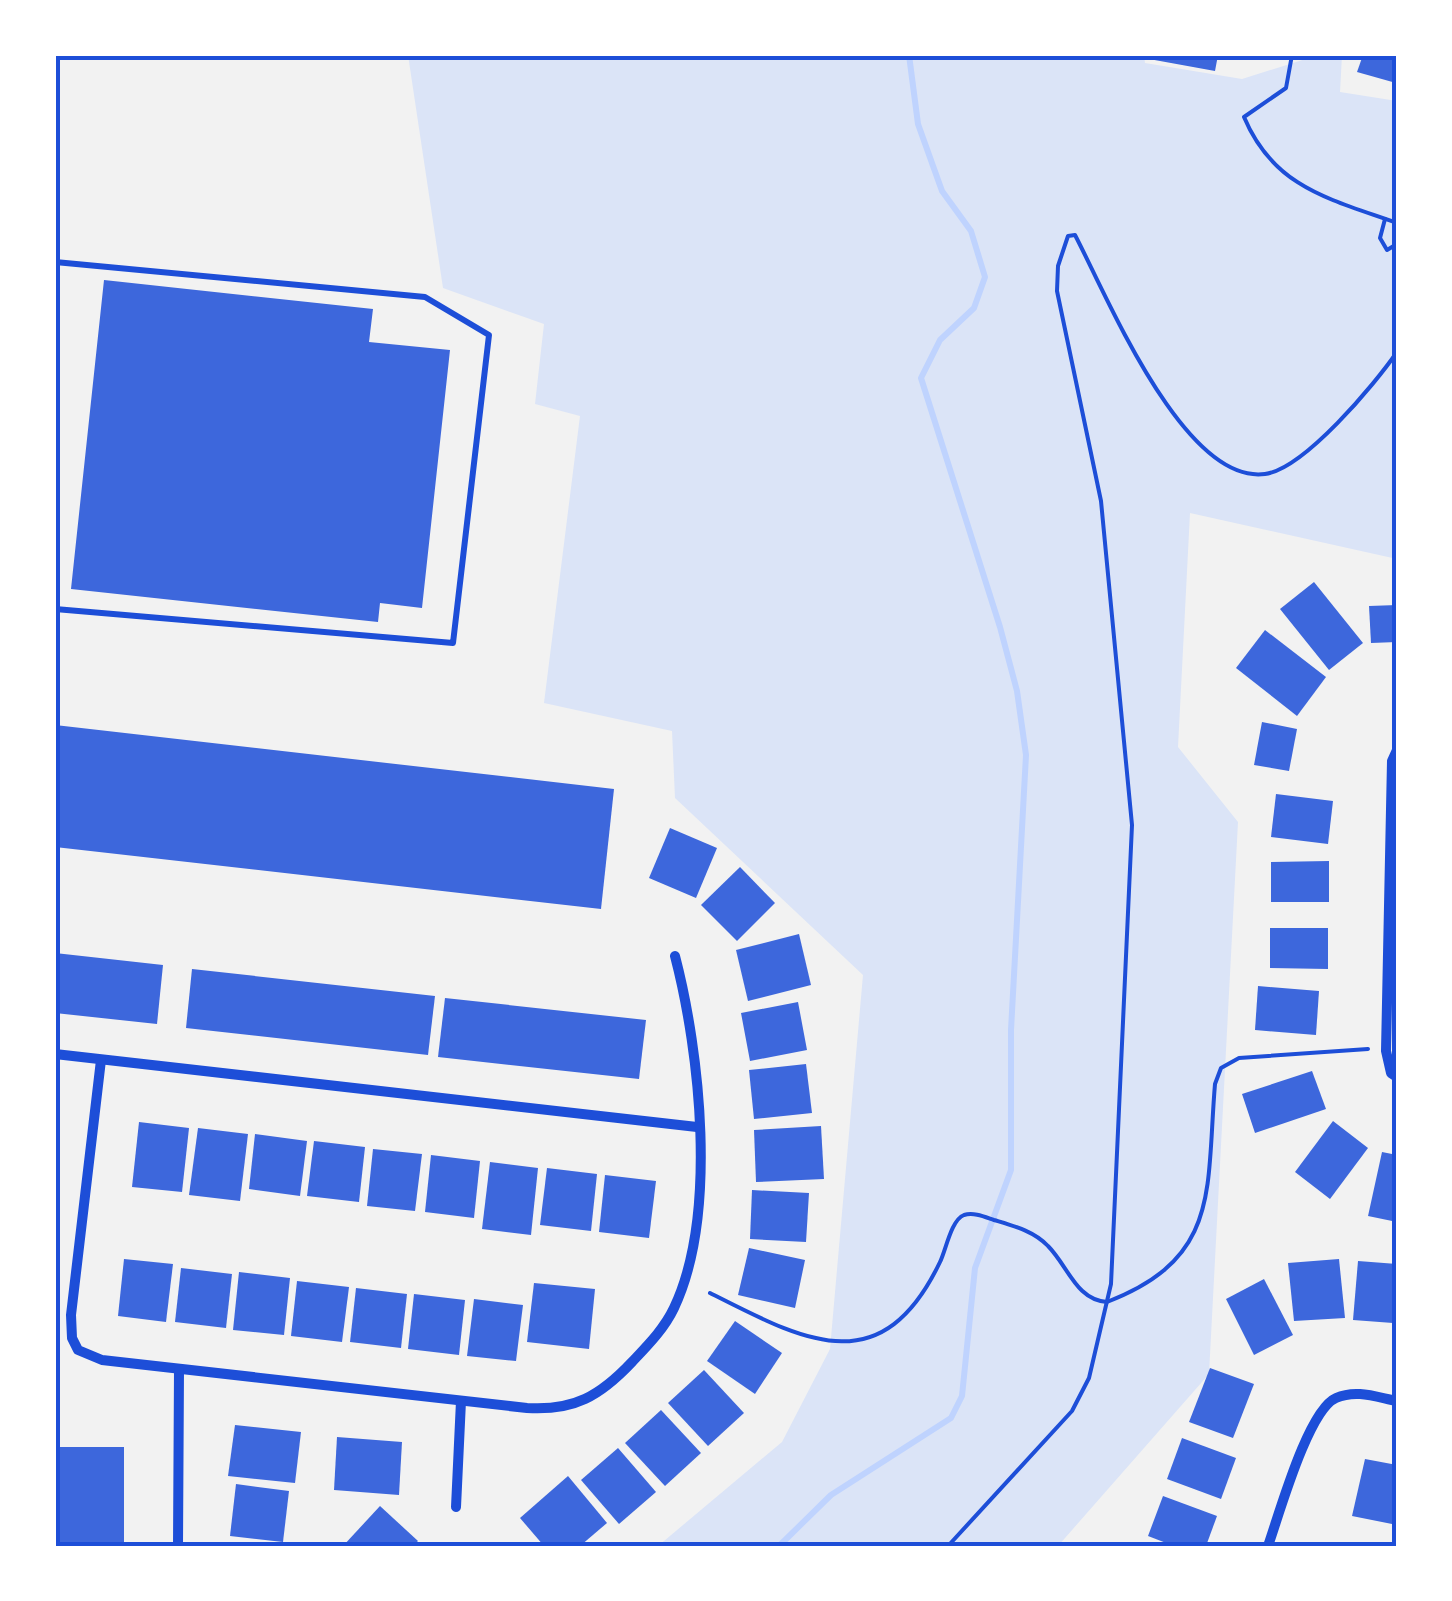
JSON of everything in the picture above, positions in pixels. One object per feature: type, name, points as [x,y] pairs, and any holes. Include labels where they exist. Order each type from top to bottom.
[{"type":"street","points":[[1397,750],[1392,761],[1386,1051],[1391,1074],[1397,1077]]},
{"type":"street","points":[[101,1060],[72,1338],[78,1350],[89,1357],[179,1370],[539,1409],[570,1407],[606,1387],[658,1335],[673,1310],[689,1258],[698,1186],[698,1127],[689,1010],[675,956]]},
{"type":"street","points":[[55,1054],[698,1127]]},
{"type":"street","points":[[178,1546],[179,1370]]},
{"type":"street","points":[[1268,1546],[1316,1418],[1332,1399],[1356,1392],[1397,1401]]},
{"type":"street","points":[[456,1507],[462,1401]]},
{"type":"lane","points":[[55,262],[425,297],[489,336],[453,642],[55,609]]},
{"type":"path","points":[[1292,55],[1286,88],[1244,117],[1256,147],[1278,170],[1305,188],[1397,224]]},
{"type":"path","points":[[1385,219],[1380,238],[1387,250],[1397,244]]},
{"type":"path","points":[[948,1546],[1072,1411],[1089,1378],[1107,1302],[1120,1136],[1132,825],[1101,501],[1057,291],[1064,244],[1068,236],[1075,235],[1167,409],[1216,461],[1235,472],[1263,475],[1284,470],[1368,394],[1397,352]]},
{"type":"path","points":[[710,1293],[808,1339],[833,1344],[868,1338],[907,1308],[938,1265],[957,1221],[964,1215],[978,1215],[1018,1227],[1048,1246],[1083,1293],[1107,1302],[1166,1272],[1194,1234],[1205,1196],[1215,1084],[1221,1068],[1239,1058],[1368,1049]]},
{"type":"shaded area","points":[[408,55],[1144,55],[1145,63],[1242,79],[1312,57],[1342,55],[1340,92],[1397,101],[1397,559],[1190,513],[1178,747],[1238,822],[1209,1374],[1058,1546],[658,1546],[782,1442],[830,1349],[863,975],[675,798],[672,731],[544,703],[580,416],[535,404],[544,324],[443,288]]},
{"type":"building","points":[[1150,55],[1218,55],[1215,71],[1149,59]]},
{"type":"building","points":[[1363,55],[1397,55],[1396,83],[1357,72]]},
{"type":"building","points":[[104,280],[373,309],[369,342],[450,350],[422,608],[380,603],[378,622],[71,589]]},
{"type":"building","points":[[1314,582],[1363,643],[1329,670],[1280,609]]},
{"type":"building","points":[[1397,605],[1397,642],[1371,643],[1369,606]]},
{"type":"building","points":[[1265,630],[1326,677],[1297,716],[1236,668]]},
{"type":"building","points":[[1262,722],[1297,729],[1289,771],[1254,765]]},
{"type":"building","points":[[55,725],[614,789],[601,909],[55,847]]},
{"type":"building","points":[[1276,794],[1333,801],[1328,844],[1271,837]]},
{"type":"building","points":[[670,828],[717,848],[696,898],[649,878]]},
{"type":"building","points":[[1329,861],[1329,902],[1271,902],[1271,862]]},
{"type":"building","points":[[740,867],[775,903],[737,941],[701,905]]},
{"type":"building","points":[[1270,928],[1328,928],[1328,969],[1270,968]]},
{"type":"building","points":[[799,934],[811,985],[748,1001],[736,950]]},
{"type":"building","points":[[55,953],[163,965],[157,1024],[55,1013]]},
{"type":"building","points":[[192,969],[435,996],[428,1055],[186,1028]]},
{"type":"building","points":[[1258,986],[1319,991],[1316,1035],[1255,1030]]},
{"type":"building","points":[[445,998],[646,1020],[639,1079],[438,1057]]},
{"type":"building","points":[[798,1002],[807,1050],[750,1061],[741,1013]]},
{"type":"building","points":[[806,1064],[812,1113],[754,1119],[749,1070]]},
{"type":"building","points":[[1312,1071],[1326,1109],[1255,1133],[1242,1094]]},
{"type":"building","points":[[1333,1121],[1368,1148],[1330,1199],[1295,1172]]},
{"type":"building","points":[[139,1122],[189,1128],[182,1192],[132,1187]]},
{"type":"building","points":[[821,1126],[824,1179],[756,1182],[754,1130]]},
{"type":"building","points":[[198,1128],[248,1134],[240,1201],[189,1195]]},
{"type":"building","points":[[255,1134],[307,1141],[300,1196],[249,1189]]},
{"type":"building","points":[[314,1141],[365,1147],[359,1202],[307,1196]]},
{"type":"building","points":[[373,1149],[422,1154],[415,1211],[367,1206]]},
{"type":"building","points":[[1382,1152],[1397,1155],[1397,1222],[1368,1216]]},
{"type":"building","points":[[431,1155],[480,1161],[474,1218],[425,1212]]},
{"type":"building","points":[[490,1162],[538,1168],[531,1235],[482,1229]]},
{"type":"building","points":[[547,1168],[597,1174],[591,1231],[540,1225]]},
{"type":"building","points":[[605,1175],[656,1181],[649,1238],[599,1232]]},
{"type":"building","points":[[752,1190],[809,1193],[806,1242],[750,1239]]},
{"type":"building","points":[[749,1248],[805,1260],[795,1308],[738,1295]]},
{"type":"building","points":[[124,1259],[173,1264],[166,1322],[118,1316]]},
{"type":"building","points":[[1339,1259],[1345,1318],[1294,1321],[1288,1263]]},
{"type":"building","points":[[1358,1261],[1397,1264],[1393,1323],[1353,1320]]},
{"type":"building","points":[[181,1268],[232,1274],[226,1328],[175,1322]]},
{"type":"building","points":[[239,1272],[290,1278],[284,1335],[233,1330]]},
{"type":"building","points":[[1264,1279],[1293,1335],[1254,1355],[1226,1299]]},
{"type":"building","points":[[297,1281],[349,1287],[342,1342],[291,1336]]},
{"type":"building","points":[[534,1283],[595,1289],[589,1349],[527,1342]]},
{"type":"building","points":[[356,1288],[407,1294],[401,1348],[350,1342]]},
{"type":"building","points":[[414,1294],[465,1300],[459,1355],[408,1349]]},
{"type":"building","points":[[474,1299],[523,1305],[516,1361],[467,1356]]},
{"type":"building","points":[[735,1321],[782,1353],[755,1394],[707,1361]]},
{"type":"building","points":[[1210,1368],[1254,1384],[1233,1438],[1189,1422]]},
{"type":"building","points":[[704,1370],[744,1413],[708,1446],[668,1403]]},
{"type":"building","points":[[661,1410],[701,1453],[665,1486],[625,1443]]},
{"type":"building","points":[[235,1425],[301,1432],[295,1483],[228,1476]]},
{"type":"building","points":[[337,1437],[402,1442],[399,1495],[334,1490]]},
{"type":"building","points":[[1182,1438],[1236,1458],[1221,1499],[1167,1479]]},
{"type":"building","points":[[55,1447],[124,1447],[124,1546],[55,1546]]},
{"type":"building","points":[[618,1448],[656,1492],[619,1524],[581,1480]]},
{"type":"building","points":[[1365,1459],[1397,1465],[1392,1524],[1352,1516]]},
{"type":"building","points":[[568,1476],[607,1523],[580,1546],[544,1546],[520,1518]]},
{"type":"building","points":[[236,1484],[289,1491],[283,1542],[230,1536]]},
{"type":"building","points":[[1163,1496],[1217,1516],[1206,1546],[1174,1546],[1148,1536]]},
{"type":"building","points":[[380,1506],[418,1541],[413,1546],[343,1546]]},
{"type":"waterway","points":[[779,1546],[831,1495],[951,1418],[962,1396],[975,1268],[1011,1170],[1011,1030],[1026,755],[1017,691],[1000,627],[921,378],[940,340],[974,308],[985,277],[971,231],[942,191],[918,124],[909,55]]}]
